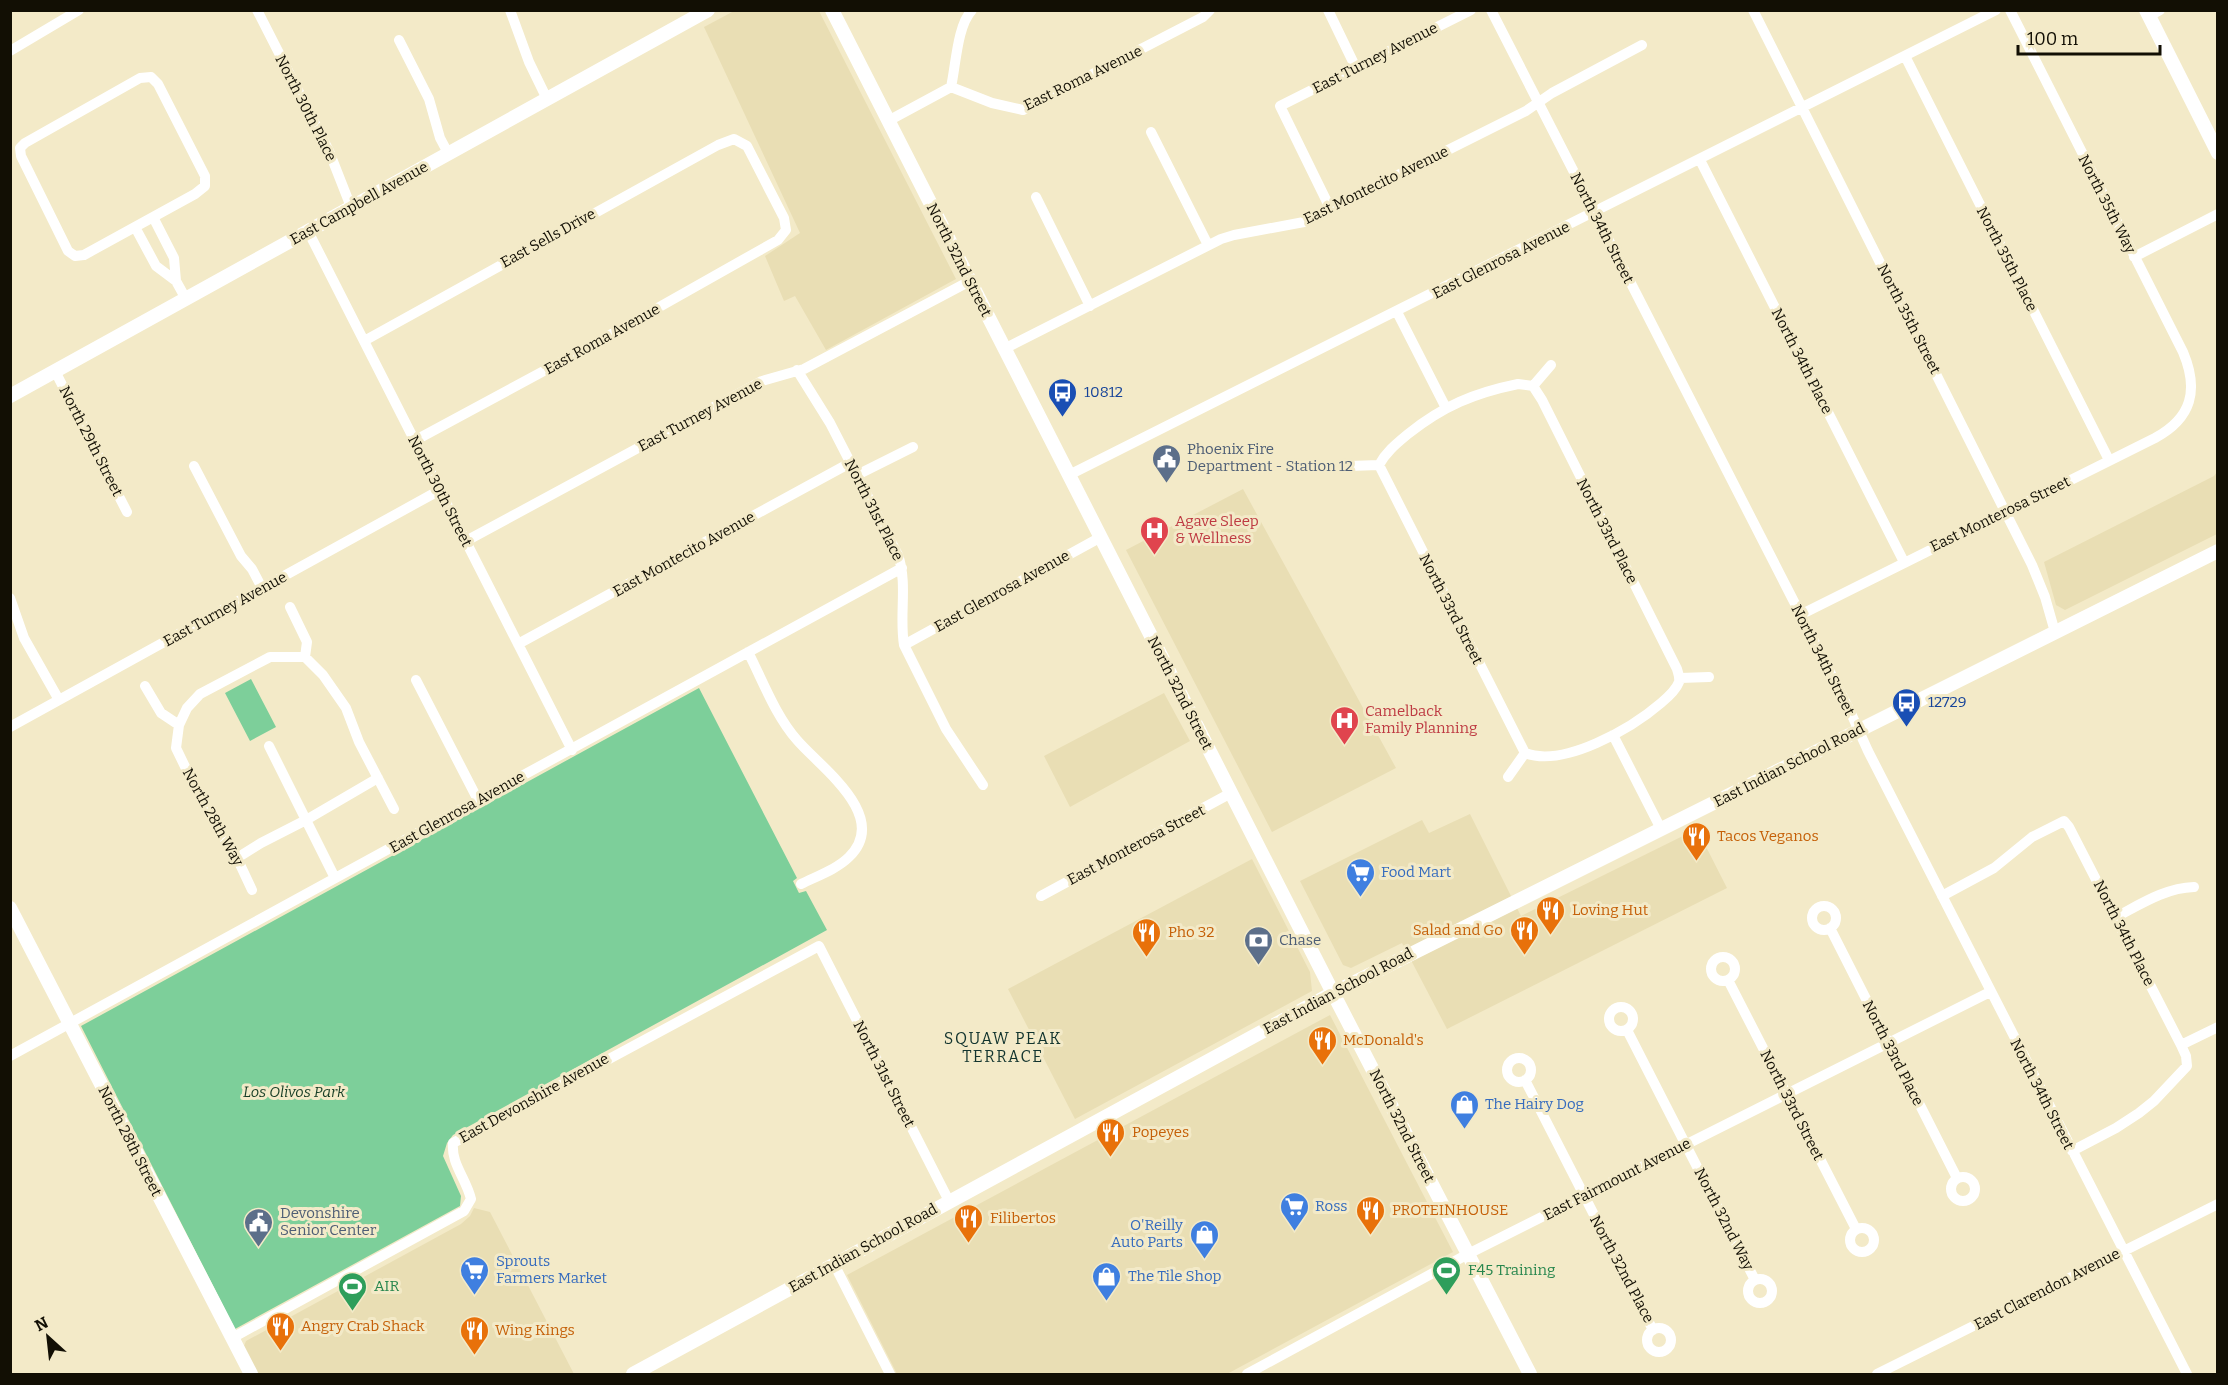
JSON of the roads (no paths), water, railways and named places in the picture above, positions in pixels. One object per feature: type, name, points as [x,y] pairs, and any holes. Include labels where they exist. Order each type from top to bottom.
[{"type":"main road","name":"East Campbell Avenue","points":[[10,396],[708,10]]},
{"type":"main road","name":"North 32nd Street","points":[[832,10],[1333,993],[1530,1374]]},
{"type":"main road","points":[[2151,12],[2217,153]]},
{"type":"main road","name":"East Indian School Road","points":[[633,1374],[1333,993],[2217,551]]},
{"type":"main road","name":"North 28th Street","points":[[10,908],[251,1374]]},
{"type":"street","points":[[10,51],[79,10]]},
{"type":"street","name":"North 30th Place","points":[[257,10],[323,140],[351,207]]},
{"type":"street","points":[[510,10],[529,62],[547,99]]},
{"type":"street","points":[[888,121],[951,87],[961,31],[972,10]]},
{"type":"street","name":"East Roma Avenue","points":[[951,87],[992,103],[1023,110],[1193,22],[1210,10]]},
{"type":"street","points":[[1328,10],[1356,68]]},
{"type":"street","name":"East Turney Avenue","points":[[1330,208],[1280,106],[1471,10]]},
{"type":"street","name":"North 34th Street","points":[[1491,10],[1990,992],[2187,1374]]},
{"type":"street","name":"North 35th Street","points":[[1753,10],[2007,512],[2045,597],[2055,632]]},
{"type":"street","name":"East Glenrosa Avenue","points":[[1069,475],[1996,10]]},
{"type":"street","name":"North 35th Way","points":[[2010,10],[2190,368],[2192,387],[2190,401]]},
{"type":"street","points":[[399,40],[429,99],[440,138],[448,153]]},
{"type":"street","name":"East Montecito Avenue","points":[[1004,349],[1208,245],[1234,235],[1304,222],[1538,104],[1552,93],[1642,45]]},
{"type":"street","name":"North 35th Place","points":[[1905,56],[2109,460]]},
{"type":"street","points":[[151,77],[158,84],[205,176],[206,186],[153,217],[84,255],[75,256],[68,251],[21,156],[20,148],[140,78],[151,77]]},
{"type":"street","points":[[1151,132],[1208,245]]},
{"type":"street","name":"East Roma Avenue","points":[[414,441],[592,345],[778,240],[786,230],[784,218],[747,146],[734,139]]},
{"type":"street","name":"East Sells Drive","points":[[364,341],[531,247],[718,145],[734,139]]},
{"type":"street","name":"North 34th Place","points":[[1700,160],[1904,562]]},
{"type":"street","points":[[1036,197],[1090,306]]},
{"type":"street","points":[[2134,257],[2217,214]]},
{"type":"street","points":[[153,217],[174,258],[176,281]]},
{"type":"street","points":[[135,227],[156,266],[176,281],[186,299]]},
{"type":"street","name":"North 30th Street","points":[[308,231],[572,750]]},
{"type":"street","points":[[150,256],[168,246]]},
{"type":"street","name":"East Turney Avenue","points":[[466,541],[762,381],[804,369],[969,281]]},
{"type":"street","points":[[1397,312],[1446,408]]},
{"type":"street","points":[[1350,466],[1378,465],[1386,452],[1431,416],[1488,390],[1518,384],[1533,386],[1551,365]]},
{"type":"street","name":"North 31st Place","points":[[797,370],[830,423],[903,568],[902,633],[904,645],[946,729],[983,785]]},
{"type":"street","name":"North 29th Street","points":[[55,371],[128,512]]},
{"type":"street","name":"North 33rd Place","points":[[1533,386],[1680,678]]},
{"type":"street","name":"East Monterosa Street","points":[[1800,615],[2171,429],[2184,414],[2190,401]]},
{"type":"street","points":[[857,476],[913,447]]},
{"type":"street","name":"East Montecito Avenue","points":[[518,644],[850,464]]},
{"type":"street","name":"North 33rd Street","points":[[1378,465],[1525,753]]},
{"type":"street","points":[[194,466],[241,556],[262,588]]},
{"type":"street","name":"East Turney Avenue","points":[[10,727],[440,490]]},
{"type":"street","name":"East Glenrosa Avenue","points":[[904,645],[1101,537]]},
{"type":"street","name":"East Glenrosa Avenue","points":[[10,1056],[903,568]]},
{"type":"street","points":[[10,598],[24,638],[59,700]]},
{"type":"street","points":[[290,606],[307,642],[305,657]]},
{"type":"street","points":[[748,652],[790,731],[807,751],[838,780],[860,817],[862,827],[860,839],[848,858],[801,884]]},
{"type":"street","points":[[145,686],[161,713],[179,725],[187,708],[200,694],[270,657],[305,657],[323,675],[346,708],[359,742],[394,809]]},
{"type":"street","points":[[1508,777],[1525,753],[1534,757],[1552,756],[1570,752],[1613,735],[1649,713],[1662,702],[1679,684],[1680,678],[1709,677]]},
{"type":"street","points":[[416,680],[478,800]]},
{"type":"street","name":"North 28th Way","points":[[179,725],[176,748],[206,810],[237,858],[252,890]]},
{"type":"street","points":[[1613,735],[1661,829]]},
{"type":"street","points":[[269,746],[335,878]]},
{"type":"street","points":[[237,858],[378,778]]},
{"type":"street","name":"East Monterosa Street","points":[[1041,896],[1232,793]]},
{"type":"street","name":"North 34th Place","points":[[1942,896],[1994,868],[2032,837],[2064,821],[2181,1045]]},
{"type":"street","points":[[2116,918],[2167,891],[2178,887],[2194,887]]},
{"type":"street","name":"North 33rd Place","points":[[1830,928],[1957,1178]]},
{"type":"street","name":"North 31st Street","points":[[819,946],[949,1201]]},
{"type":"street","name":"East Devonshire Avenue","points":[[232,1338],[464,1211],[471,1198],[467,1184],[452,1156],[453,1143],[819,946]]},
{"type":"street","name":"North 33rd Street","points":[[1728,980],[1856,1229]]},
{"type":"street","name":"East Fairmount Avenue","points":[[1247,1374],[1468,1254],[1990,992]]},
{"type":"street","points":[[2072,1151],[2128,1122],[2154,1101],[2187,1066],[2181,1045],[2217,1027]]},
{"type":"street","name":"North 32nd Way","points":[[1627,1030],[1755,1280]]},
{"type":"street","name":"North 32nd Place","points":[[1525,1080],[1653,1330]]},
{"type":"street","name":"East Clarendon Avenue","points":[[1877,1374],[2217,1204]]},
{"type":"street","points":[[834,1264],[890,1374]]},
{"type":"place","name":"10812","points":[[1063,418]]},
{"type":"place","name":"Phoenix Fire Department - Station 12","points":[[1166,484]]},
{"type":"place","name":"Agave Sleep & Wellness","points":[[1154,556]]},
{"type":"place","name":"12729","points":[[1907,728]]},
{"type":"place","name":"Camelback Family Planning","points":[[1344,746]]},
{"type":"place","name":"Tacos Veganos","points":[[1696,862]]},
{"type":"place","name":"Food Mart","points":[[1360,898]]},
{"type":"place","name":"Loving Hut","points":[[1551,936]]},
{"type":"place","name":"Salad and Go","points":[[1524,956]]},
{"type":"place","name":"Pho 32","points":[[1147,958]]},
{"type":"place","name":"Chase","points":[[1258,966]]},
{"type":"place","name":"McDonald's","points":[[1322,1066]]},
{"type":"place","name":"The Hairy Dog","points":[[1464,1130]]},
{"type":"place","name":"Popeyes","points":[[1111,1158]]},
{"type":"place","name":"Ross","points":[[1294,1232]]},
{"type":"place","name":"PROTEINHOUSE","points":[[1371,1236]]},
{"type":"place","name":"Filibertos","points":[[969,1244]]},
{"type":"place","name":"Devonshire Senior Center","points":[[259,1248]]},
{"type":"place","name":"O'Reilly Auto Parts","points":[[1204,1260]]},
{"type":"place","name":"Sprouts Farmers Market","points":[[475,1296]]},
{"type":"place","name":"F45 Training","points":[[1447,1296]]},
{"type":"place","name":"The Tile Shop","points":[[1107,1302]]},
{"type":"place","name":"AIR","points":[[353,1312]]},
{"type":"place","name":"Angry Crab Shack","points":[[280,1352]]},
{"type":"place","name":"Wing Kings","points":[[474,1356]]},
{"type":"district","name":"SQUAW PEAK TERRACE","points":[[1003,1047]]},
{"type":"park label","name":"Los Olivos Park","points":[[294,1092]]}]
